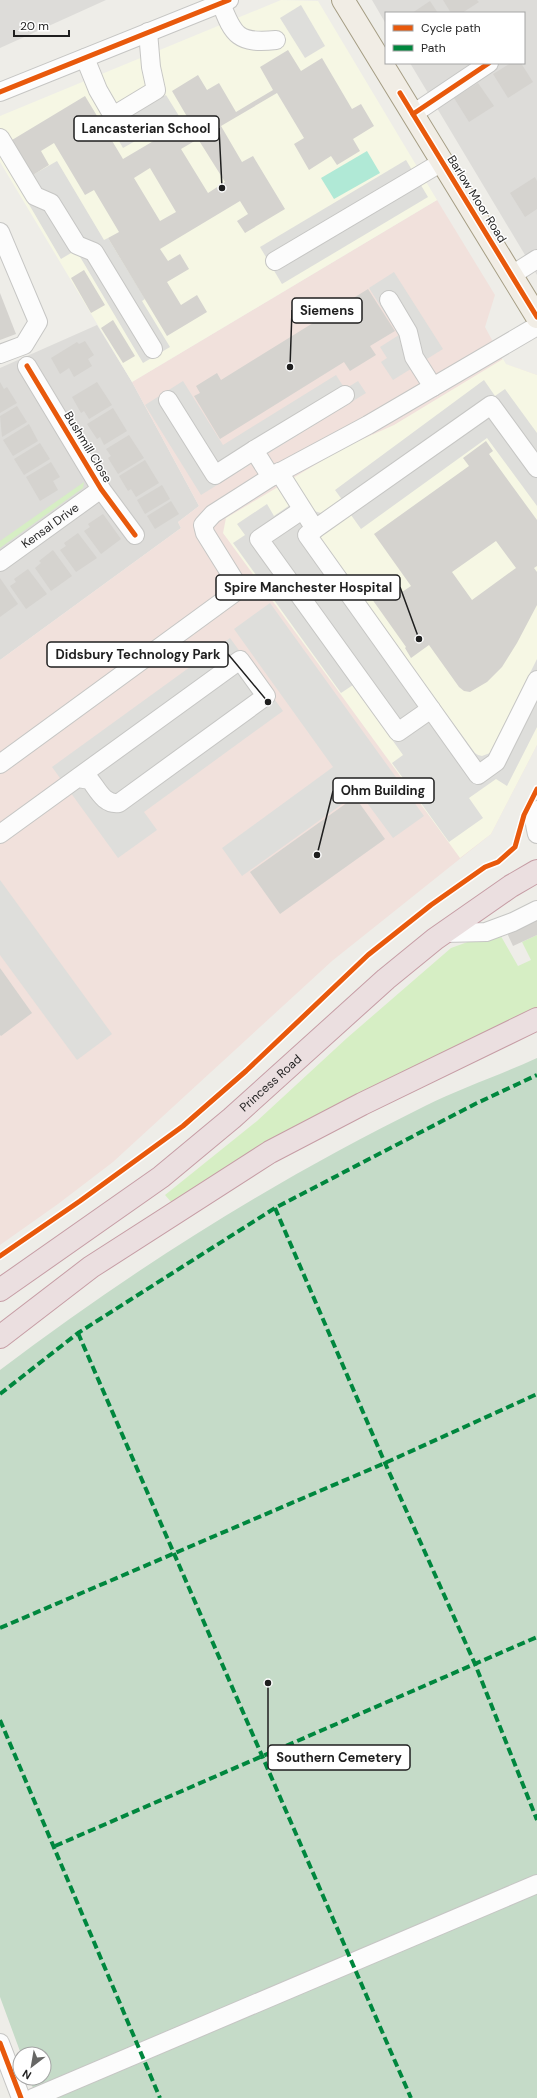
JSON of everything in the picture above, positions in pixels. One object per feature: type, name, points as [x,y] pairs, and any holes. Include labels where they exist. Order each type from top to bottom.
[{"type":"highway","name":"Princess Road","points":[[0,1290],[161,1177],[232,1118],[386,979],[444,933],[511,886],[537,871]]},
{"type":"highway","points":[[0,1337],[91,1267],[270,1152],[362,1104],[537,1019]]},
{"type":"main road","name":"Barlow Moor Road","points":[[344,0],[537,317]]},
{"type":"street","points":[[0,92],[225,2],[229,26],[234,32],[248,39],[276,40]]},
{"type":"street","points":[[85,58],[98,90],[113,116],[156,90],[150,67],[148,32]]},
{"type":"street","points":[[413,114],[488,64]]},
{"type":"street","points":[[0,138],[35,196],[51,203],[77,244],[94,252],[153,348]]},
{"type":"street","points":[[275,261],[442,162]]},
{"type":"street","points":[[0,232],[38,322],[24,345],[0,354]]},
{"type":"street","points":[[512,275],[537,259]]},
{"type":"street","points":[[389,300],[408,332],[414,357],[433,387]]},
{"type":"street","points":[[0,764],[234,592],[236,584],[234,578],[210,543],[203,525],[213,514],[275,474],[368,425],[537,326]]},
{"type":"street","name":"Bushmill Close","points":[[28,366],[101,489],[135,535]]},
{"type":"street","points":[[168,400],[215,475],[345,395]]},
{"type":"street","points":[[537,468],[491,405],[307,535],[478,774],[496,762],[537,680]]},
{"type":"street","points":[[254,450],[275,474],[315,529]]},
{"type":"street","name":"Kensal Drive","points":[[0,562],[101,489]]},
{"type":"street","points":[[302,510],[259,539],[398,732],[431,708]]},
{"type":"street","points":[[0,834],[240,660],[266,696],[119,803],[109,802],[104,799],[90,780],[78,778]]},
{"type":"street","points":[[537,810],[534,825],[537,834]]},
{"type":"street","points":[[444,933],[486,932],[513,922],[537,910]]},
{"type":"street","points":[[33,2098],[537,1884]]},
{"type":"street","points":[[0,2043],[21,2098]]},
{"type":"shaded area","points":[[0,0],[106,0],[0,48]]},
{"type":"shaded area","points":[[281,0],[318,1],[437,200],[132,382],[0,162],[0,116]]},
{"type":"shaded area","points":[[372,0],[537,0],[537,275],[411,64],[525,64],[525,12],[385,12],[385,22]]},
{"type":"shaded area","points":[[301,5],[325,46],[305,58],[280,18]]},
{"type":"shaded area","points":[[166,95],[179,116],[123,148],[111,127]]},
{"type":"shaded area","points":[[406,160],[428,197],[282,284],[260,247]]},
{"type":"shaded area","points":[[57,161],[104,240],[108,238],[145,299],[142,301],[170,347],[143,363],[76,250],[61,259],[17,184]]},
{"type":"shaded area","points":[[437,200],[495,295],[485,327],[505,364],[537,375],[537,745],[491,834],[332,961],[113,1162],[58,1204],[0,1245],[0,660],[181,528],[178,522],[199,506],[132,382]]},
{"type":"shaded area","points":[[394,272],[443,349],[393,380],[381,362],[387,358],[380,347],[399,335],[369,288]]},
{"type":"shaded area","points":[[97,325],[132,382],[199,506],[178,522],[181,528],[0,660],[0,368]]},
{"type":"shaded area","points":[[503,359],[506,364],[537,375],[537,745],[491,834],[460,858],[223,533],[226,518],[345,447],[394,425]]},
{"type":"shaded area","points":[[336,375],[345,389],[358,381],[366,393],[201,495],[145,405],[183,381],[223,445]]},
{"type":"shaded area","points":[[484,380],[495,396],[505,389],[537,433],[537,506],[487,438],[361,529],[351,515],[318,538],[475,753],[478,755],[482,756],[490,753],[537,659],[537,727],[507,786],[496,779],[469,798],[483,818],[449,842],[392,763],[403,755],[353,685],[341,693],[233,543],[245,535],[237,524],[267,504],[274,516],[303,496],[314,511],[321,513],[343,501],[335,490]]},
{"type":"shaded area","points":[[270,603],[424,816],[393,838],[359,792],[242,876],[222,848],[333,767],[234,629]]},
{"type":"shaded area","points":[[230,638],[283,711],[144,812],[157,830],[118,858],[52,767]]},
{"type":"shaded area","points":[[0,880],[112,1034],[77,1060],[0,955]]},
{"type":"shaded area","points":[[537,1058],[537,2098],[37,2098],[32,2086],[52,2086],[52,2046],[18,2046],[0,1997],[0,1370],[101,1297],[153,1262],[260,1195],[369,1134],[452,1093]]},
{"type":"green space","points":[[367,151],[380,173],[334,199],[321,178]]},
{"type":"green space","points":[[84,482],[83,488],[0,548],[0,541]]},
{"type":"green space","points":[[498,931],[518,966],[531,960],[522,942],[537,935],[537,1008],[172,1203],[165,1195],[257,1121],[347,1038],[451,948]]},
{"type":"building","points":[[443,0],[477,0],[479,2],[464,12],[450,12]]},
{"type":"building","points":[[430,1],[437,12],[414,12]]},
{"type":"building","points":[[288,50],[301,71],[322,58],[352,109],[361,104],[374,126],[353,139],[360,151],[337,165],[331,156],[309,170],[294,144],[304,138],[277,93],[221,126],[242,162],[253,156],[285,209],[245,233],[237,221],[248,214],[240,201],[160,249],[168,261],[180,254],[189,269],[167,282],[181,305],[197,295],[207,312],[167,336],[108,238],[119,232],[94,190],[85,195],[54,143],[41,151],[49,165],[33,175],[12,140],[85,96],[123,159],[189,120],[172,91],[198,75],[207,90],[219,83],[236,112],[273,90],[260,67]],"holes":[[[198,139],[225,182],[208,193],[181,149]],[[150,168],[176,212],[160,221],[134,178]]]},
{"type":"building","points":[[509,64],[522,64],[533,82],[508,98],[493,74]]},
{"type":"building","points":[[478,83],[494,106],[469,122],[454,98]]},
{"type":"building","points":[[535,177],[537,181],[537,209],[525,217],[510,193]]},
{"type":"building","points":[[84,270],[105,305],[91,313],[71,278]]},
{"type":"building","points":[[368,289],[395,331],[370,346],[376,355],[350,371],[344,362],[220,439],[194,396],[200,393],[196,386],[217,373],[221,380]]},
{"type":"building","points":[[0,293],[16,334],[0,340]]},
{"type":"building","points":[[113,320],[135,356],[123,363],[101,328]]},
{"type":"building","points":[[85,341],[94,355],[88,359],[92,366],[74,377],[69,368],[60,374],[51,358],[77,342],[79,344]]},
{"type":"building","points":[[0,382],[4,389],[7,387],[17,403],[0,413]]},
{"type":"building","points":[[97,382],[112,405],[89,419],[84,411],[81,413],[72,397]]},
{"type":"building","points":[[17,406],[27,422],[2,437],[0,416]]},
{"type":"building","points":[[113,408],[127,431],[104,445],[100,437],[97,439],[87,424]]},
{"type":"building","points":[[29,424],[38,441],[13,456],[3,440]]},
{"type":"building","points":[[129,435],[144,458],[118,474],[108,458],[111,456],[106,449]]},
{"type":"building","points":[[486,441],[493,451],[489,454],[537,520],[537,566],[534,568],[537,572],[537,605],[517,643],[502,667],[487,682],[470,692],[464,691],[459,687],[429,645],[411,658],[405,648],[406,647],[367,592],[393,593],[396,596],[411,586],[374,534],[469,466],[463,458]],"holes":[[[496,541],[516,568],[472,600],[452,572]]]},
{"type":"building","points":[[40,443],[50,459],[24,475],[14,459]]},
{"type":"building","points":[[145,460],[159,483],[136,497],[131,489],[128,491],[119,476]]},
{"type":"building","points":[[51,462],[60,477],[53,481],[58,490],[40,501],[26,477]]},
{"type":"building","points":[[162,485],[170,499],[145,514],[137,500]]},
{"type":"building","points":[[171,501],[179,514],[155,529],[147,516]]},
{"type":"building","points":[[103,514],[121,539],[101,554],[84,531],[90,527],[88,524]]},
{"type":"building","points":[[78,533],[97,558],[76,572],[60,550],[66,546],[64,543]]},
{"type":"building","points":[[53,550],[72,576],[51,591],[35,568],[41,563],[39,561]]},
{"type":"building","points":[[28,569],[47,594],[26,609],[10,586],[16,582],[14,579]]},
{"type":"building","points":[[0,578],[18,604],[0,617]]},
{"type":"building","points":[[355,797],[385,839],[280,914],[250,872]]},
{"type":"building","points":[[537,919],[537,935],[513,946],[507,933]]},
{"type":"building","points":[[0,968],[32,1013],[1,1036],[0,1035]]},
{"type":"marked path","points":[[0,1394],[78,1333],[275,1208],[475,1104],[537,1075]]},
{"type":"marked path","points":[[275,1208],[385,1463],[475,1664],[537,1820]]},
{"type":"marked path","points":[[78,1333],[411,2098]]},
{"type":"marked path","points":[[0,1628],[385,1463],[537,1394]]},
{"type":"marked path","points":[[55,1846],[537,1637]]},
{"type":"marked path","points":[[0,1720],[160,2098]]},
{"type":"cycle path","points":[[0,92],[229,0]]},
{"type":"cycle path","points":[[413,114],[488,64]]},
{"type":"cycle path","points":[[400,93],[537,317]]},
{"type":"cycle path","points":[[27,366],[101,489],[135,535]]},
{"type":"cycle path","points":[[0,1256],[80,1201],[183,1126],[246,1071],[368,955],[431,905],[485,867],[498,862],[515,847],[524,815],[537,789]]},
{"type":"cycle path","points":[[0,2043],[21,2098]]},
{"type":"place","name":"Lancasterian School","points":[[222,188]]},
{"type":"place","name":"Siemens","points":[[290,367]]},
{"type":"place","name":"Spire Manchester Hospital","points":[[419,639]]},
{"type":"place","name":"Didsbury Technology Park","points":[[268,702]]},
{"type":"place","name":"Ohm Building","points":[[317,855]]},
{"type":"place","name":"Southern Cemetery","points":[[268,1683]]}]
